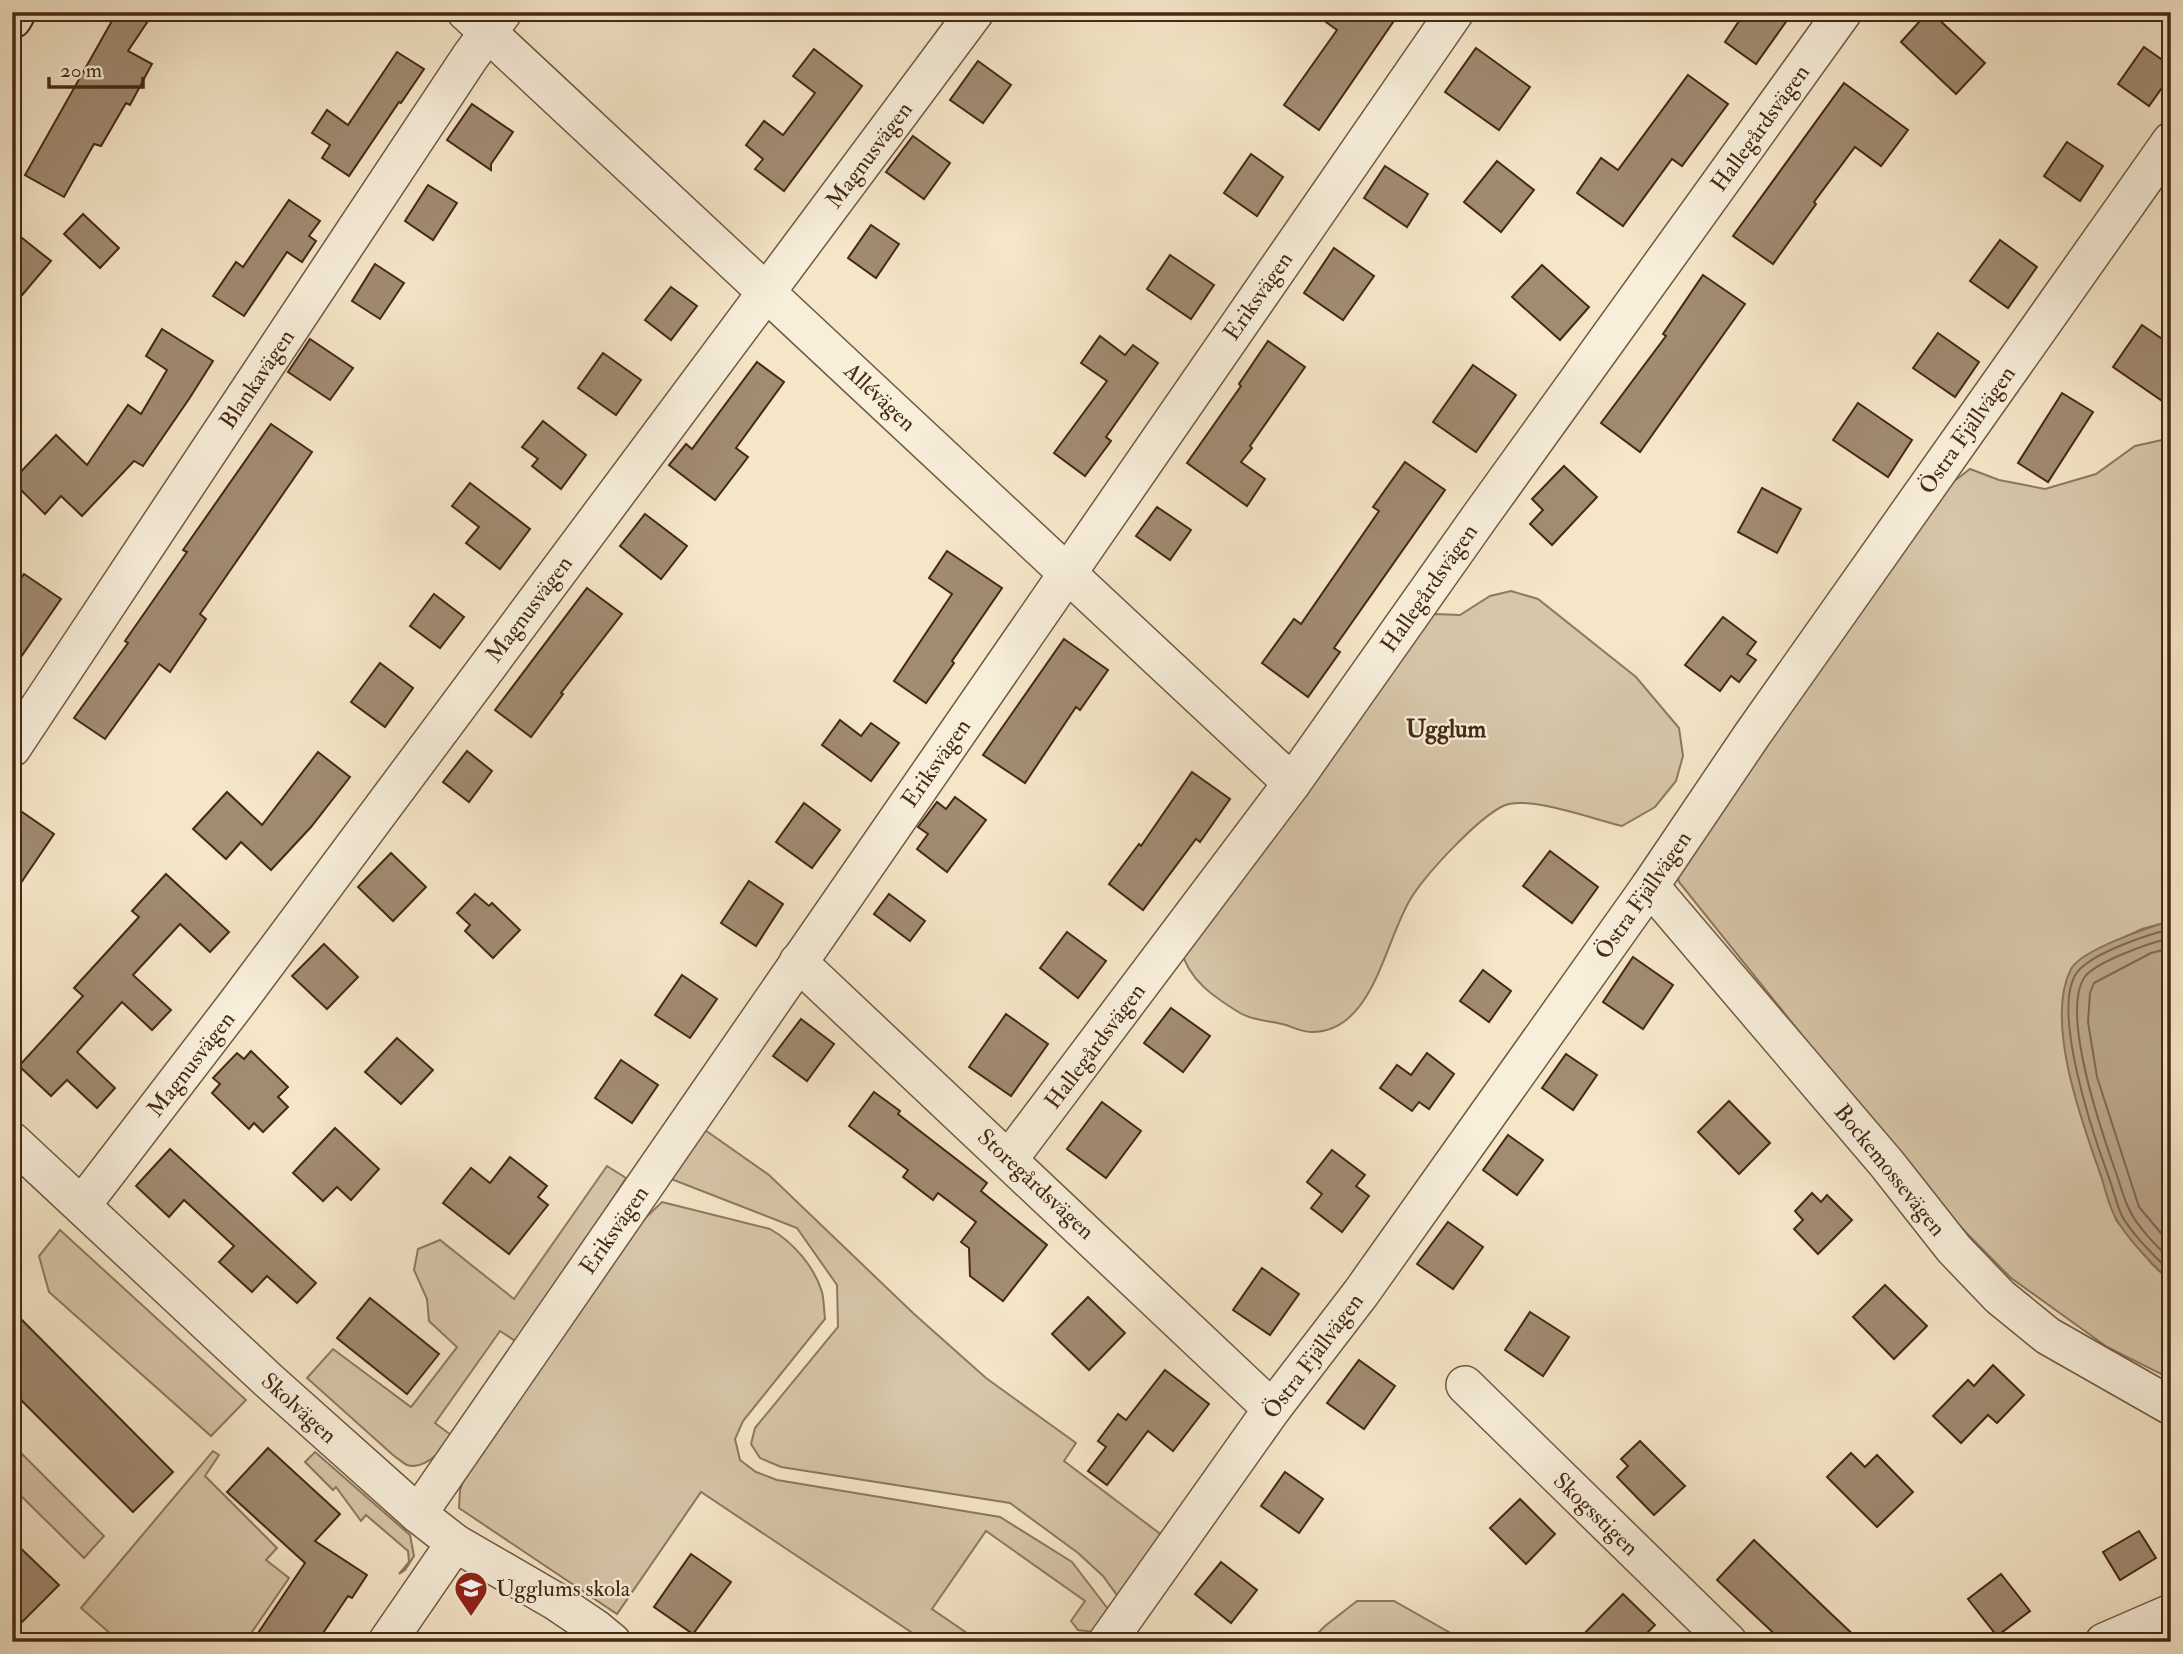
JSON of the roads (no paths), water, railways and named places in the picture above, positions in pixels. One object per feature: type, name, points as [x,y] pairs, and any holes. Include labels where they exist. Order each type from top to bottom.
[{"type":"street","points":[[12,19],[16,12]]},
{"type":"street","name":"Magnusvägen","points":[[82,1205],[237,1003],[975,12]]},
{"type":"street","name":"Eriksvägen","points":[[418,1514],[1455,12]]},
{"type":"street","name":"Hallegårdsvägen","points":[[1009,1159],[1292,783],[1843,12]]},
{"type":"street","name":"Allévägen","points":[[486,19],[767,292],[1292,783]]},
{"type":"street","name":"Blankavägen","points":[[12,748],[470,57],[486,19]]},
{"type":"street","name":"Östra Fjällvägen","points":[[1107,1642],[1272,1409],[1361,1293],[1650,886],[1742,750],[2171,141]]},
{"type":"street","name":"Bockemossevägen","points":[[1650,886],[1887,1164],[1954,1249],[2000,1297],[2048,1336],[2171,1406]]},
{"type":"street","name":"Storegårdsvägen","points":[[798,961],[1272,1409]]},
{"type":"street","name":"Skolvägen","points":[[12,1141],[268,1380],[418,1514],[454,1543],[555,1601],[612,1642]]},
{"type":"street","name":"Skogsstigen","points":[[1465,1385],[1728,1642]]},
{"type":"street","points":[[387,1642],[454,1543]]},
{"type":"street","points":[[2104,1642],[2171,1613]]},
{"type":"water","points":[[2171,921],[2171,1282],[2136,1246],[2112,1211],[2076,1102],[2064,1044],[2062,1016],[2064,991],[2071,969],[2077,962],[2116,940]]},
{"type":"place","name":"Ugglums skola","points":[[471,1618]]},
{"type":"district","name":"Ugglum","points":[[1446,729]]}]
